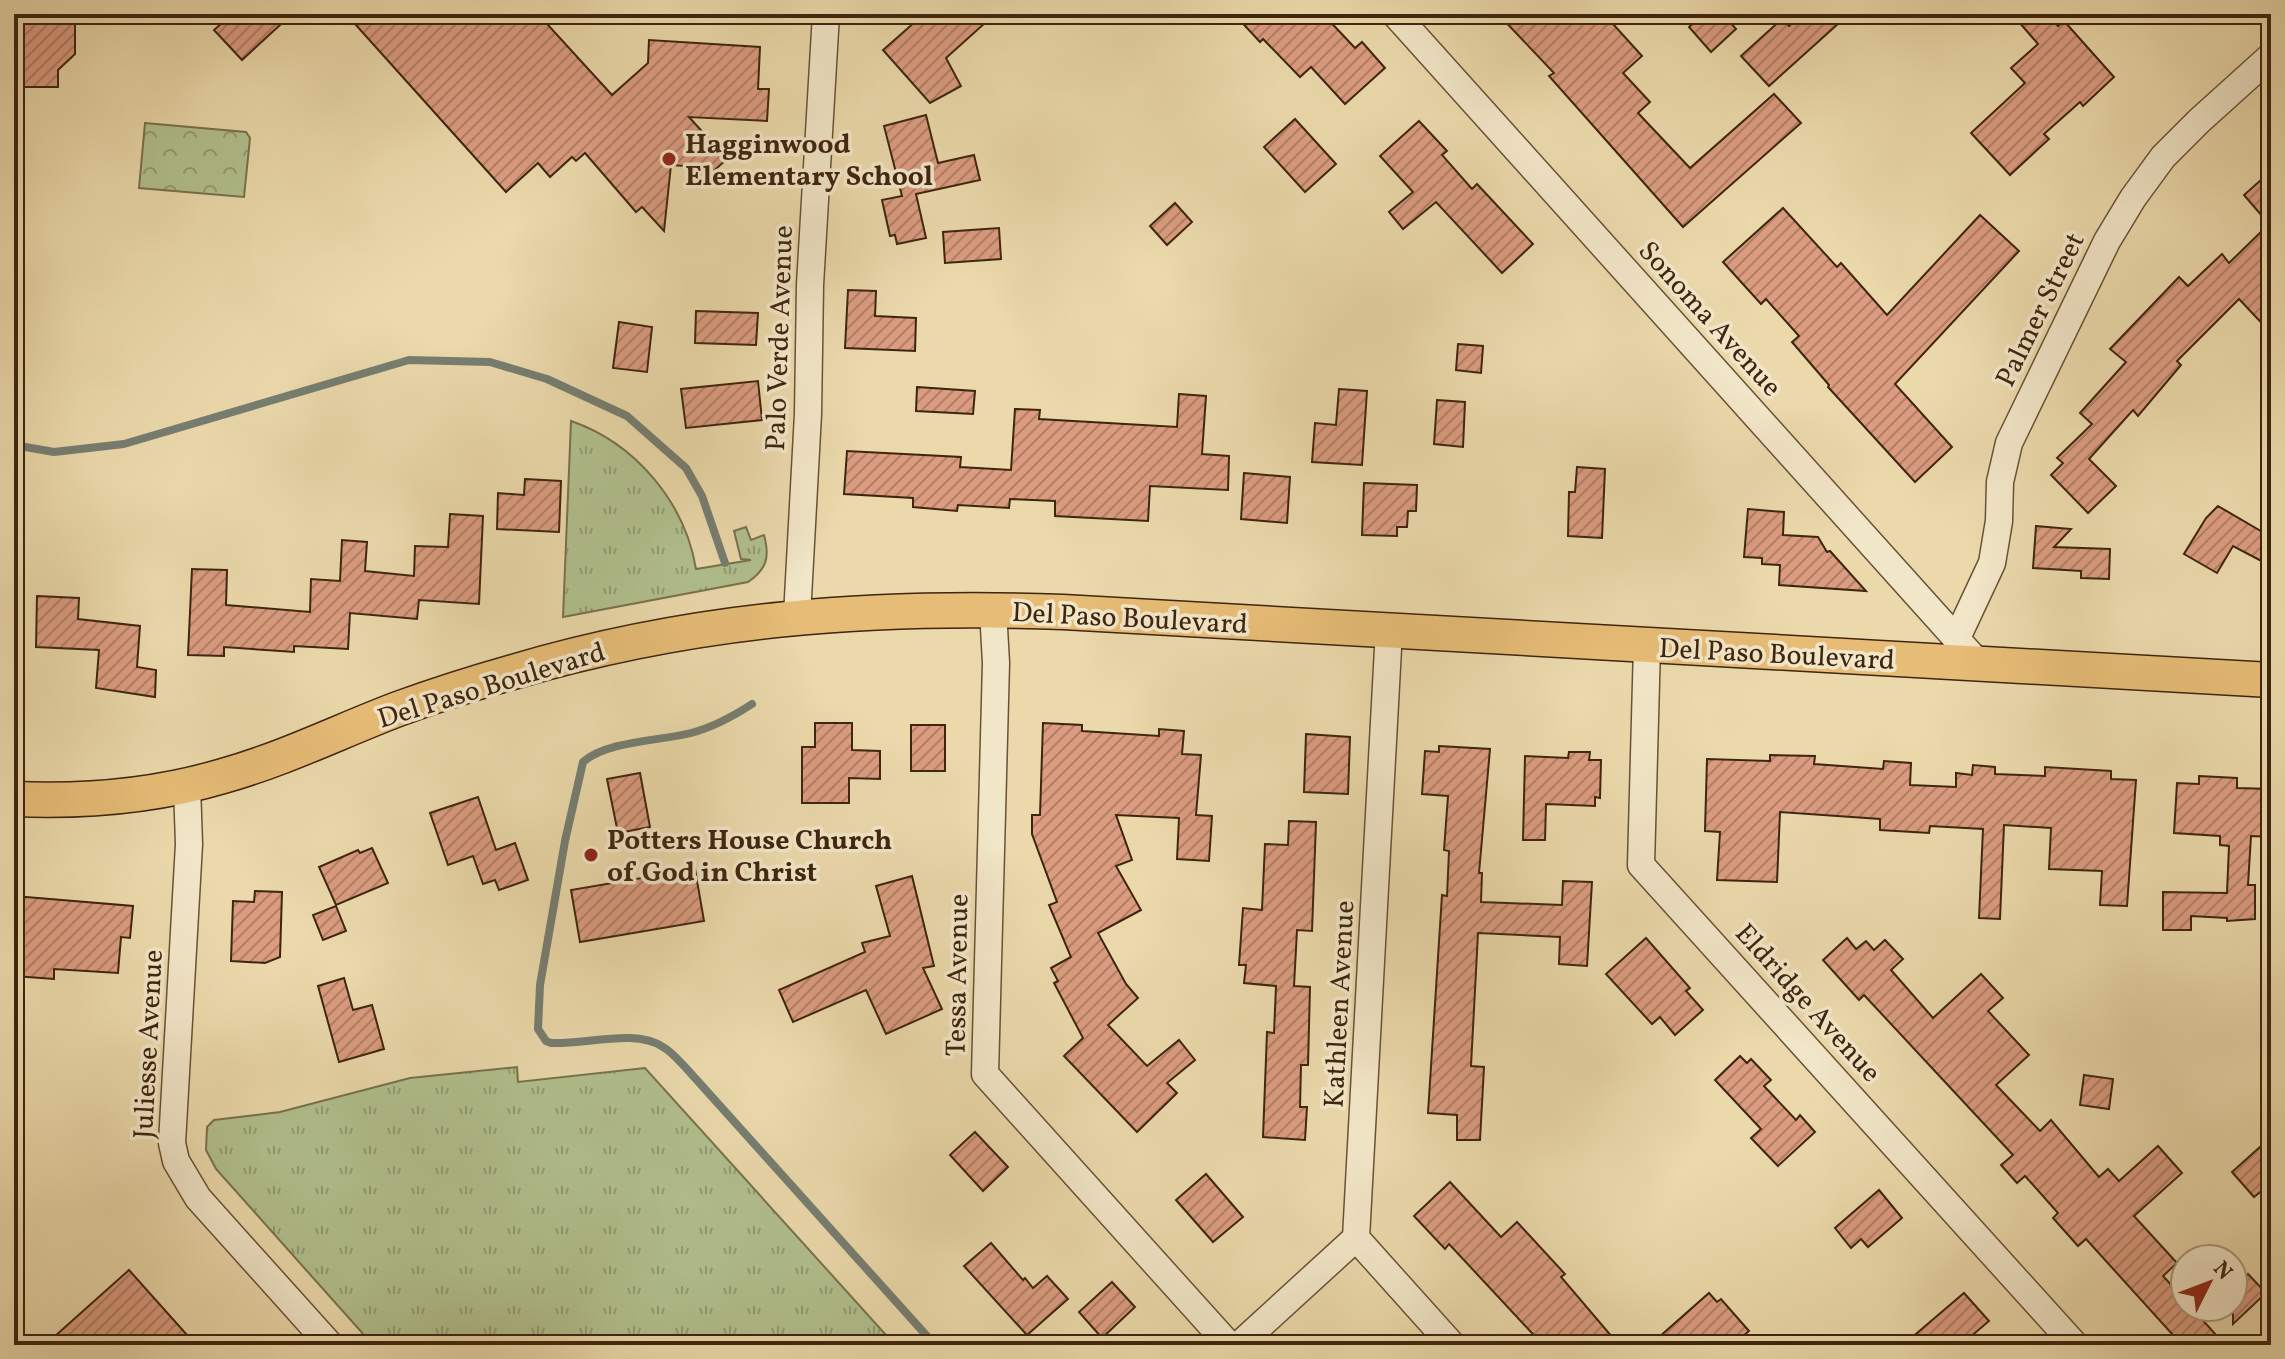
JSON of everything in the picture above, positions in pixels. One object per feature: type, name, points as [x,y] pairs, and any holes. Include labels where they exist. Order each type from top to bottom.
[{"type":"main road","name":"Del Paso Boulevard","points":[[14,799],[104,797],[187,786],[267,762],[433,696],[537,665],[695,630],[797,616],[993,610],[2271,680]]},
{"type":"street","name":"Palo Verde Avenue","points":[[797,616],[808,414],[810,285],[826,14]]},
{"type":"street","name":"Sonoma Avenue","points":[[1395,14],[1980,665]]},
{"type":"street","name":"Palmer Street","points":[[1956,640],[1992,563],[1999,521],[2000,482],[2009,443],[2107,241],[2163,157],[2271,56]]},
{"type":"street","name":"Tessa Avenue","points":[[993,610],[996,663],[985,1074],[1229,1345]]},
{"type":"street","name":"Kathleen Avenue","points":[[1356,1238],[1389,630]]},
{"type":"street","name":"Eldridge Avenue","points":[[1647,646],[1641,865],[2075,1345]]},
{"type":"street","name":"Juliesse Avenue","points":[[187,786],[189,844],[172,1143],[176,1161],[198,1198],[330,1345]]},
{"type":"street","points":[[1239,1345],[1356,1238],[1452,1345]]},
{"type":"green space","points":[[145,123],[246,132],[250,138],[244,197],[139,188]]},
{"type":"green space","points":[[571,421],[616,444],[653,478],[681,521],[696,569],[751,560],[741,559],[734,531],[746,527],[751,540],[764,535],[767,556],[763,567],[748,582],[563,617]]},
{"type":"green space","points":[[517,1067],[518,1082],[645,1068],[895,1345],[373,1345],[216,1169],[206,1150],[207,1127],[214,1120],[280,1112],[410,1078]]},
{"type":"building","points":[[14,14],[75,14],[75,54],[58,70],[58,87],[14,87]]},
{"type":"building","points":[[232,14],[292,14],[242,60],[214,30]]},
{"type":"building","points":[[346,14],[538,14],[612,95],[648,63],[649,40],[760,47],[758,89],[769,89],[767,121],[689,117],[727,159],[700,183],[700,167],[671,165],[664,231],[642,207],[636,212],[585,153],[576,161],[572,157],[550,177],[538,163],[506,192]]},
{"type":"building","points":[[924,14],[995,14],[946,58],[961,86],[930,103],[883,50]]},
{"type":"building","points":[[1234,14],[1323,14],[1355,48],[1362,42],[1385,68],[1345,104],[1311,67],[1300,77]]},
{"type":"building","points":[[1498,14],[1604,14],[1642,56],[1623,73],[1650,102],[1638,113],[1690,168],[1774,94],[1801,123],[1683,227],[1549,76],[1554,73]]},
{"type":"building","points":[[1703,14],[1723,14],[1736,29],[1711,52],[1689,27]]},
{"type":"building","points":[[1802,14],[1849,14],[1769,86],[1741,56],[1783,18],[1789,26]]},
{"type":"building","points":[[2012,14],[2047,14],[2058,26],[2064,21],[2114,77],[2083,106],[2080,102],[2044,134],[2049,139],[2010,175],[1971,133],[2025,83],[2011,68],[2038,44]]},
{"type":"building","points":[[926,115],[938,163],[974,155],[980,180],[916,194],[926,238],[897,244],[895,235],[890,236],[882,200],[902,196],[884,126]]},
{"type":"building","points":[[1295,119],[1336,164],[1305,192],[1264,147]]},
{"type":"building","points":[[1419,121],[1447,151],[1442,155],[1472,189],[1477,184],[1533,244],[1502,273],[1436,202],[1403,229],[1389,212],[1413,192],[1380,156]]},
{"type":"building","points":[[2271,171],[2271,333],[2239,299],[2177,361],[2181,365],[2138,416],[2133,410],[2089,459],[2116,486],[2088,513],[2051,475],[2063,463],[2057,458],[2092,424],[2080,413],[2126,362],[2110,349],[2179,277],[2188,286],[2222,254],[2229,263],[2269,224],[2244,195]]},
{"type":"building","points":[[1175,203],[1192,222],[1167,245],[1150,226]]},
{"type":"building","points":[[1783,208],[1837,267],[1841,263],[1887,315],[1980,215],[2019,251],[1895,384],[1952,447],[1915,482],[1828,387],[1792,342],[1799,336],[1766,299],[1761,304],[1723,262]]},
{"type":"building","points":[[999,228],[1001,259],[945,263],[943,232]]},
{"type":"building","points":[[848,290],[876,291],[875,316],[916,318],[915,351],[845,348]]},
{"type":"building","points":[[696,311],[758,313],[756,345],[695,343]]},
{"type":"building","points":[[619,322],[652,327],[647,372],[613,368]]},
{"type":"building","points":[[1458,344],[1483,346],[1481,373],[1456,370]]},
{"type":"building","points":[[758,381],[762,420],[686,428],[681,389]]},
{"type":"building","points":[[917,387],[975,391],[973,414],[916,411]]},
{"type":"building","points":[[1339,389],[1367,391],[1362,465],[1312,462],[1315,423],[1336,425]]},
{"type":"building","points":[[1179,394],[1206,396],[1202,454],[1229,456],[1228,490],[1150,486],[1148,521],[1055,516],[1055,501],[1010,499],[1009,508],[958,505],[957,511],[913,507],[913,498],[844,494],[847,451],[961,457],[960,467],[1011,470],[1015,409],[1040,410],[1039,419],[1177,427]]},
{"type":"building","points":[[1437,400],[1465,402],[1463,447],[1434,444]]},
{"type":"building","points":[[1577,467],[1605,469],[1602,538],[1568,536],[1569,492],[1575,492]]},
{"type":"building","points":[[1244,473],[1290,477],[1287,523],[1241,519]]},
{"type":"building","points":[[525,479],[561,481],[559,532],[497,529],[498,493],[524,495]]},
{"type":"building","points":[[1364,483],[1417,485],[1416,511],[1408,511],[1407,527],[1397,527],[1397,536],[1362,535]]},
{"type":"building","points":[[2218,506],[2271,537],[2271,566],[2233,546],[2217,573],[2184,554],[2206,518]]},
{"type":"building","points":[[1748,509],[1784,512],[1783,535],[1818,537],[1827,552],[1830,551],[1866,591],[1779,585],[1780,565],[1762,564],[1762,558],[1744,557]]},
{"type":"building","points":[[450,514],[483,516],[479,604],[419,600],[417,619],[350,613],[348,649],[294,646],[294,652],[224,647],[224,656],[188,655],[192,569],[227,570],[226,605],[310,612],[311,579],[340,581],[342,540],[367,542],[365,571],[414,576],[415,546],[448,547]]},
{"type":"building","points":[[2036,526],[2071,529],[2054,547],[2110,549],[2109,579],[2081,578],[2081,571],[2033,568]]},
{"type":"building","points":[[37,596],[79,598],[78,619],[140,626],[137,667],[156,670],[155,697],[96,688],[99,650],[36,647]]},
{"type":"building","points":[[815,723],[852,723],[852,750],[880,751],[880,779],[849,778],[849,803],[802,803],[802,747],[815,747]]},
{"type":"building","points":[[1043,723],[1082,725],[1082,731],[1159,736],[1159,729],[1184,731],[1182,754],[1201,755],[1196,815],[1212,816],[1209,861],[1177,859],[1179,818],[1116,815],[1132,860],[1116,866],[1141,910],[1098,933],[1126,984],[1138,998],[1108,1025],[1147,1066],[1179,1040],[1195,1060],[1167,1083],[1177,1093],[1137,1132],[1064,1056],[1083,1038],[1054,983],[1058,981],[1051,968],[1071,957],[1049,905],[1057,902],[1032,834],[1032,815],[1040,815]]},
{"type":"building","points":[[911,725],[945,725],[945,771],[911,771]]},
{"type":"building","points":[[1306,734],[1350,737],[1348,794],[1304,792]]},
{"type":"building","points":[[1439,746],[1490,749],[1479,873],[1482,873],[1481,902],[1562,905],[1563,881],[1592,882],[1587,966],[1559,964],[1560,937],[1478,933],[1471,1066],[1484,1067],[1480,1140],[1457,1140],[1457,1115],[1428,1113],[1442,895],[1447,896],[1449,851],[1444,850],[1448,796],[1422,794],[1425,751],[1439,752]]},
{"type":"building","points":[[1569,752],[1590,752],[1589,760],[1601,760],[1600,798],[1595,797],[1595,806],[1546,804],[1545,840],[1523,840],[1525,756],[1568,758]]},
{"type":"building","points":[[1770,755],[1815,756],[1814,764],[1883,769],[1884,761],[1911,763],[1910,785],[1956,787],[1956,773],[1972,775],[1973,765],[1995,767],[1995,774],[2045,776],[2045,767],[2111,771],[2111,779],[2136,780],[2127,906],[2100,905],[2102,871],[2049,869],[2051,828],[2004,825],[2000,919],[1979,918],[1983,829],[1930,826],[1929,833],[1880,830],[1880,819],[1780,812],[1777,882],[1717,880],[1720,832],[1705,831],[1707,759],[1770,761]]},
{"type":"building","points":[[640,773],[650,827],[618,833],[607,779]]},
{"type":"building","points":[[2199,776],[2237,778],[2237,788],[2271,789],[2271,837],[2251,836],[2248,885],[2255,885],[2255,919],[2227,921],[2227,918],[2191,916],[2191,930],[2163,930],[2163,892],[2227,893],[2229,846],[2220,845],[2220,836],[2174,833],[2177,783],[2199,784]]},
{"type":"building","points":[[478,797],[496,850],[515,843],[528,880],[499,890],[495,880],[483,884],[473,856],[448,865],[430,813]]},
{"type":"building","points":[[1289,821],[1316,822],[1312,931],[1297,930],[1294,986],[1310,987],[1308,1065],[1301,1065],[1300,1107],[1307,1107],[1305,1140],[1263,1137],[1267,1032],[1274,1033],[1276,986],[1244,983],[1246,965],[1239,965],[1243,908],[1262,910],[1265,844],[1288,845]]},
{"type":"building","points":[[372,848],[388,883],[336,905],[319,867],[358,850],[360,853]]},
{"type":"building","points":[[695,869],[704,921],[580,942],[571,890]]},
{"type":"building","points":[[912,876],[934,966],[923,968],[942,1009],[886,1034],[866,990],[793,1022],[779,990],[865,952],[862,943],[890,936],[876,886]]},
{"type":"building","points":[[255,891],[282,892],[280,957],[265,963],[231,961],[233,901],[254,902]]},
{"type":"building","points":[[14,896],[133,906],[130,938],[121,937],[118,973],[54,969],[54,979],[14,976]]},
{"type":"building","points":[[336,906],[346,931],[323,940],[313,915]]},
{"type":"building","points":[[1646,938],[1690,988],[1686,991],[1703,1010],[1675,1035],[1660,1017],[1652,1024],[1606,974]]},
{"type":"building","points":[[1847,938],[1856,949],[1866,941],[1874,950],[1885,940],[1903,959],[1891,970],[1933,1018],[1981,974],[2003,998],[1988,1011],[2029,1055],[1996,1085],[2040,1131],[2051,1120],[2099,1177],[2108,1169],[2119,1181],[2158,1146],[2182,1173],[2134,1216],[2169,1254],[2169,1270],[2163,1276],[2169,1283],[2169,1323],[2205,1323],[2225,1345],[2182,1345],[2086,1239],[2078,1246],[2053,1218],[2058,1213],[2025,1176],[2017,1183],[2001,1165],[2013,1155],[1864,995],[1859,1000],[1823,960]]},
{"type":"building","points":[[344,978],[353,1010],[372,1005],[384,1049],[339,1062],[318,986]]},
{"type":"building","points":[[1740,1056],[1747,1063],[1751,1059],[1771,1080],[1764,1086],[1796,1120],[1800,1115],[1815,1132],[1778,1166],[1751,1138],[1761,1129],[1715,1080]]},
{"type":"building","points":[[2084,1075],[2113,1079],[2109,1109],[2080,1105]]},
{"type":"building","points":[[975,1132],[1008,1167],[983,1191],[950,1155]]},
{"type":"building","points":[[2271,1137],[2271,1183],[2254,1197],[2232,1172]]},
{"type":"building","points":[[1206,1174],[1243,1217],[1213,1242],[1176,1200]]},
{"type":"building","points":[[1450,1182],[1501,1237],[1517,1222],[1565,1274],[1561,1277],[1619,1345],[1543,1345],[1449,1244],[1445,1249],[1414,1216]]},
{"type":"building","points":[[1879,1190],[1902,1218],[1868,1247],[1861,1239],[1851,1248],[1835,1228]]},
{"type":"building","points":[[991,1243],[1033,1288],[1047,1276],[1068,1299],[1027,1335],[964,1266]]},
{"type":"building","points":[[129,1270],[196,1345],[45,1345]]},
{"type":"building","points":[[2249,1275],[2266,1293],[2249,1309]]},
{"type":"building","points":[[1112,1282],[1135,1307],[1102,1338],[1079,1312]]},
{"type":"building","points":[[1709,1293],[1717,1302],[1721,1299],[1749,1331],[1733,1345],[1650,1345]]},
{"type":"building","points":[[1964,1293],[1989,1321],[1961,1345],[1903,1345]]},
{"type":"waterway","points":[[14,445],[54,452],[124,444],[409,360],[490,362],[547,379],[627,416],[686,468],[702,496],[725,563]]},
{"type":"waterway","points":[[752,704],[699,731],[619,746],[583,762],[565,841],[540,985],[538,1029],[551,1043],[639,1039],[652,1041],[669,1051],[935,1345]]},
{"type":"place","name":"Hagginwood Elementary School","points":[[669,159]]},
{"type":"place","name":"Potters House Church of God in Christ","points":[[591,855]]}]
